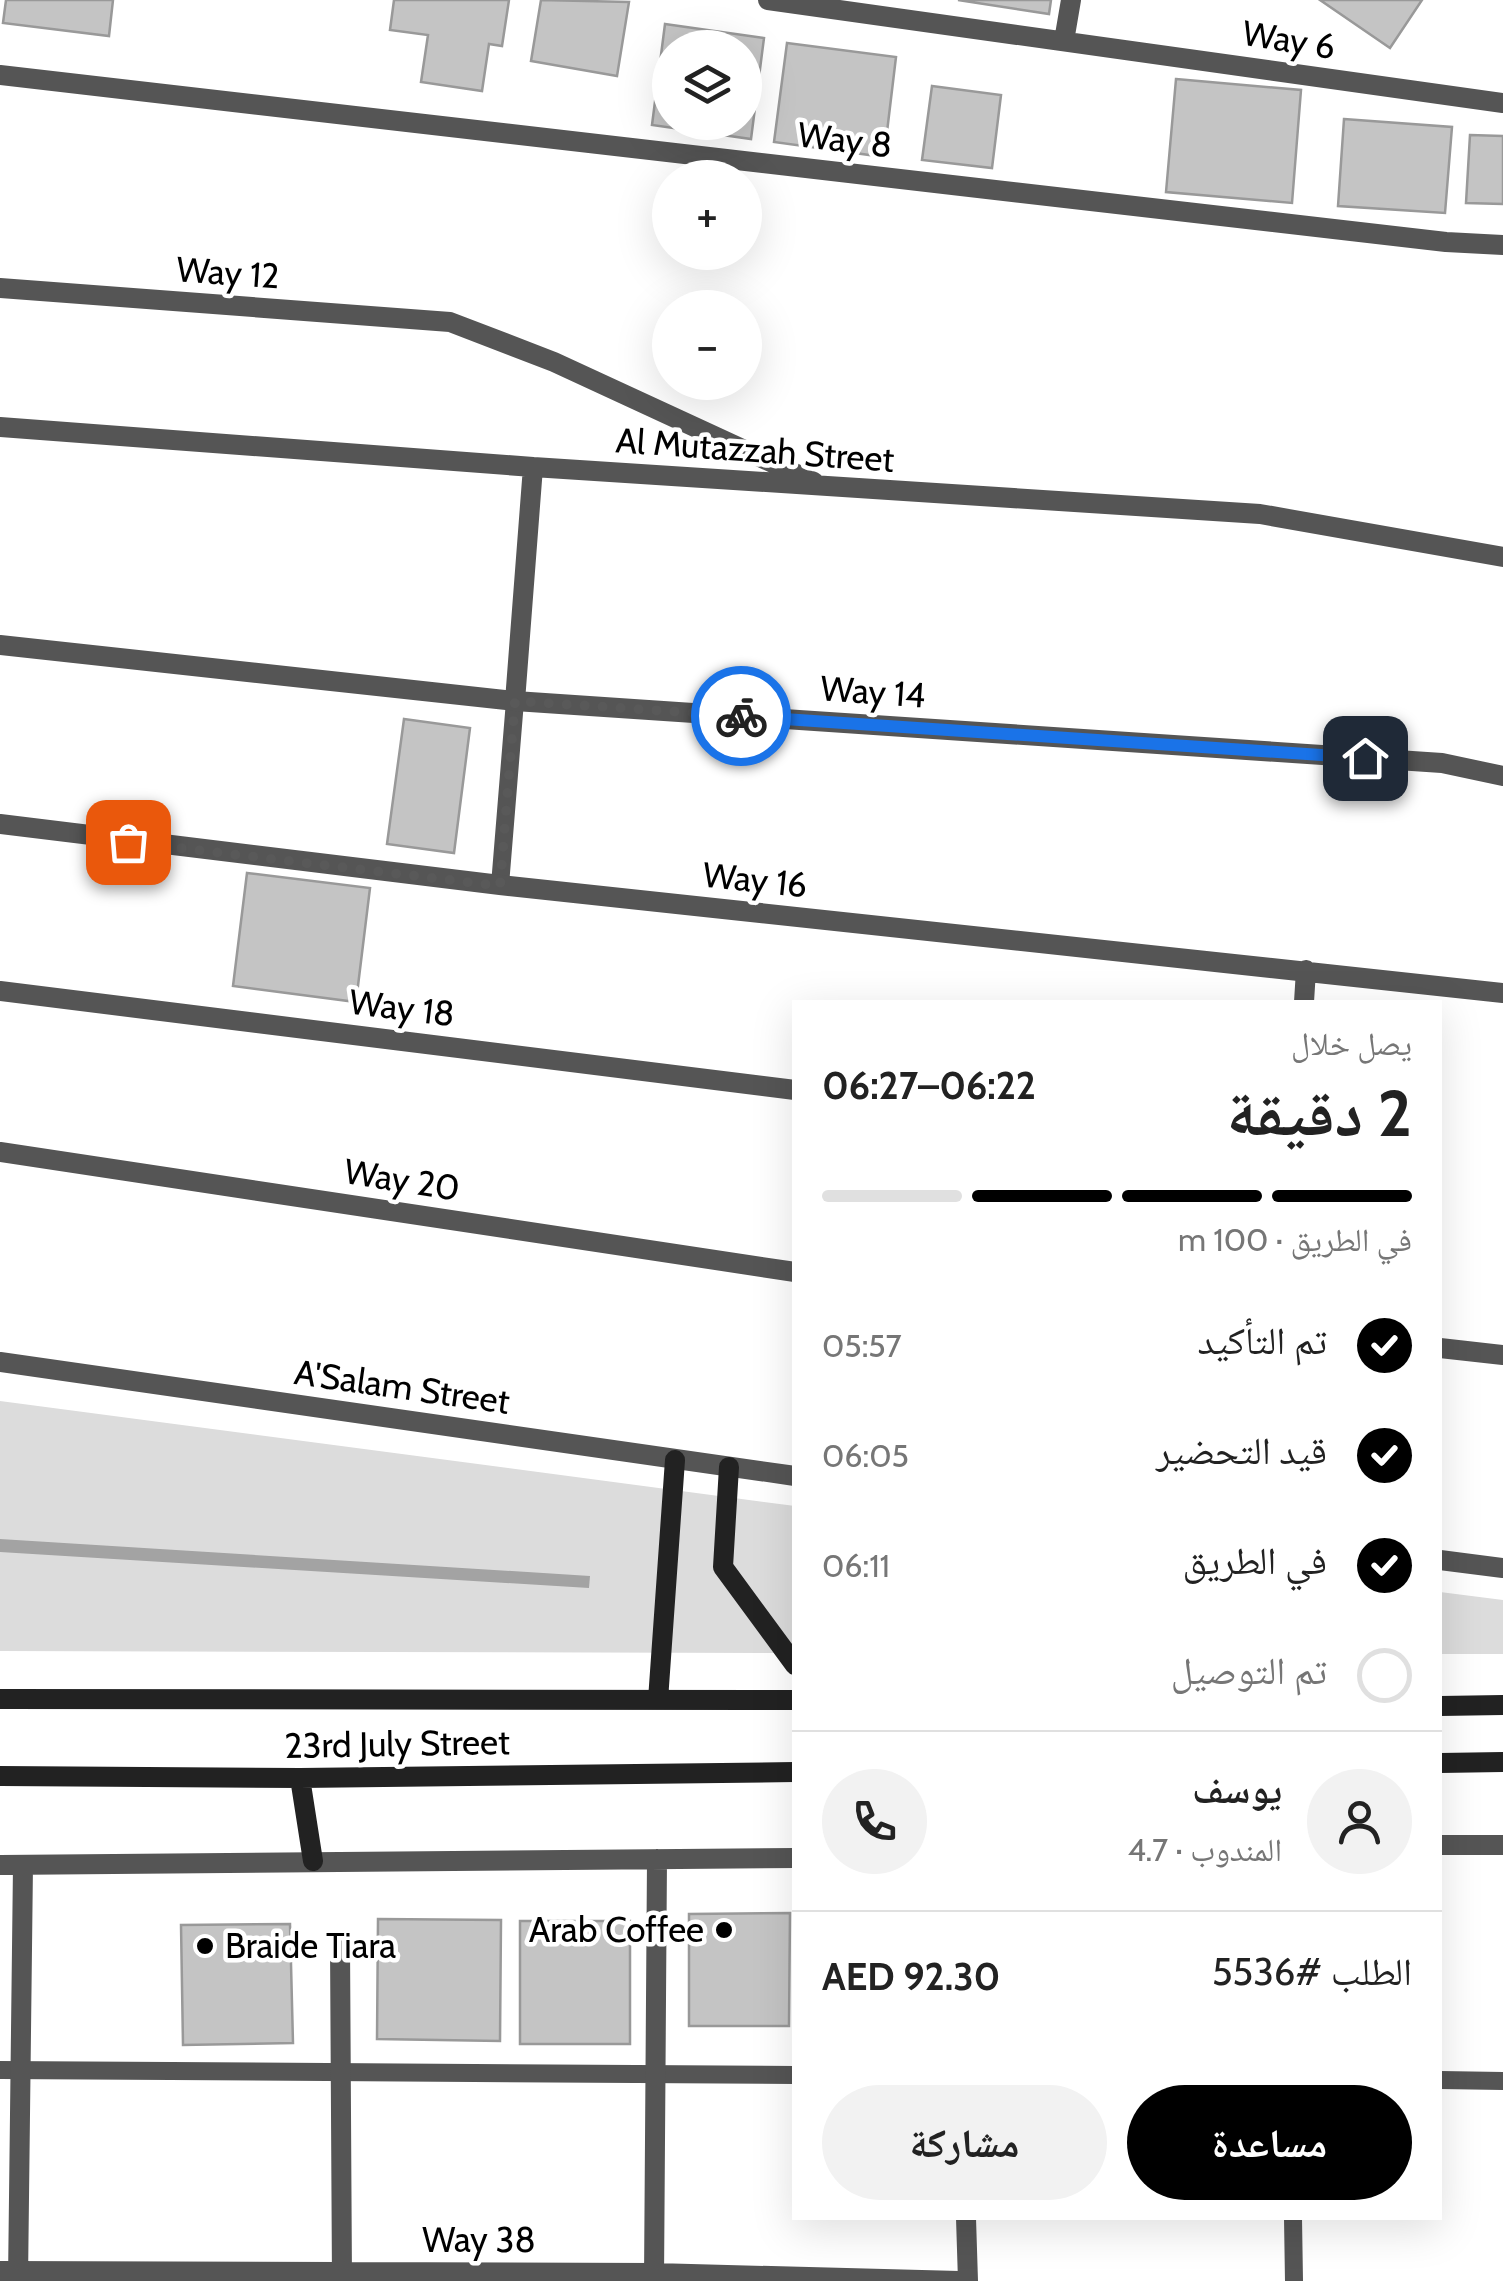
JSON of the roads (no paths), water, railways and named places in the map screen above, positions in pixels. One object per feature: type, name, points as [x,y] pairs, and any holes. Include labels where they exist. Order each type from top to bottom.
[{"type":"main road","points":[[658,1700],[675,1460]]},
{"type":"main road","points":[[729,1468],[723,1567],[792,1661]]},
{"type":"main road","name":"23rd July Street","points":[[0,1699],[792,1700]]},
{"type":"main road","points":[[1442,1706],[1503,1705]]},
{"type":"main road","points":[[1442,1763],[1503,1762]]},
{"type":"main road","name":"23rd July Street","points":[[0,1776],[300,1778],[792,1772]]},
{"type":"main road","points":[[300,1778],[313,1861]]},
{"type":"street","name":"Way 6","points":[[768,0],[1503,102]]},
{"type":"street","points":[[1064,40],[1072,0]]},
{"type":"street","name":"Way 8","points":[[0,74],[1503,246]]},
{"type":"street","name":"Way 12","points":[[0,288],[450,322],[554,362],[825,487]]},
{"type":"street","name":"Al Mutazzah Street","points":[[0,427],[533,467],[1260,514],[1503,557]]},
{"type":"street","points":[[515,701],[533,467]]},
{"type":"street","name":"Way 14","points":[[0,645],[515,701],[1442,764],[1503,776]]},
{"type":"street","name":"Way 16","points":[[0,824],[500,886],[1503,993]]},
{"type":"street","points":[[1304,1000],[1306,970]]},
{"type":"street","name":"Way 18","points":[[0,991],[792,1090]]},
{"type":"street","name":"Way 20","points":[[0,1152],[792,1272]]},
{"type":"street","points":[[1442,1348],[1503,1354]]},
{"type":"street","name":"A'Salam Street","points":[[0,1362],[792,1476]]},
{"type":"street","points":[[1442,1560],[1503,1568]]},
{"type":"street","points":[[1442,1846],[1503,1845]]},
{"type":"street","points":[[0,1865],[792,1858]]},
{"type":"street","points":[[654,2277],[657,1859]]},
{"type":"street","points":[[12,2274],[10,2070],[23,1865]]},
{"type":"street","points":[[340,1944],[342,2277]]},
{"type":"street","points":[[966,2220],[968,2281]]},
{"type":"street","name":"Way 38","points":[[12,2274],[959,2281]]},
{"type":"lane","points":[[500,886],[515,701]]},
{"type":"lane","points":[[10,2070],[792,2075]]},
{"type":"lane","points":[[1442,2080],[1503,2081]]},
{"type":"lane","points":[[1293,2220],[1294,2281]]},
{"type":"place","name":"Arab Coffee","points":[[724,1930]]},
{"type":"place","name":"Braide Tiara","points":[[205,1946]]}]
